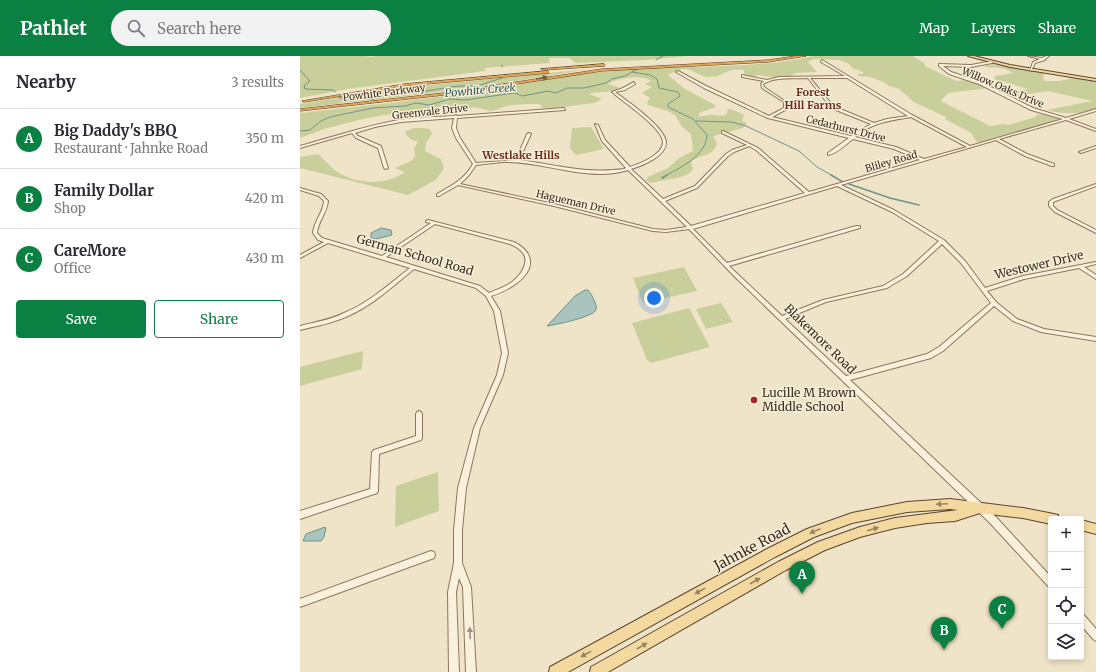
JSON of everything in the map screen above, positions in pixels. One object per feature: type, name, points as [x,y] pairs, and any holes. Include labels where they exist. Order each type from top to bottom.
[{"type":"highway","points":[[301,100],[409,85],[592,67],[775,56]]},
{"type":"highway","points":[[564,75],[623,66],[792,56]]},
{"type":"highway","name":"Powhite Parkway","points":[[300,111],[456,92],[564,75],[626,68],[768,61],[804,56]]},
{"type":"highway","name":"Powhite Parkway","points":[[301,100],[384,86],[461,76],[606,64]]},
{"type":"main road","points":[[970,56],[1031,70],[1096,80]]},
{"type":"main road","name":"Jahnke Road","points":[[555,672],[771,553],[825,527],[879,512],[907,507],[950,504],[980,509],[1023,513],[1048,518]]},
{"type":"main road","name":"Jahnke Road","points":[[596,672],[782,566],[822,546],[860,532],[895,523],[927,518],[955,516],[980,509]]},
{"type":"main road","points":[[1084,526],[1096,529]]},
{"type":"street","points":[[1029,56],[1044,59]]},
{"type":"street","points":[[1031,70],[1034,63],[1048,56]]},
{"type":"street","points":[[822,61],[911,116],[970,147]]},
{"type":"street","name":"Willow Oaks Drive","points":[[992,62],[971,66],[940,64],[950,73],[980,83],[1032,110],[1067,119]]},
{"type":"street","name":"Cedarhurst Drive","points":[[677,72],[769,117],[895,148],[923,160]]},
{"type":"street","points":[[743,76],[767,81]]},
{"type":"street","points":[[808,77],[832,107],[874,124]]},
{"type":"street","points":[[769,117],[786,108],[785,102],[763,87],[762,84],[767,81],[782,78],[847,77]]},
{"type":"street","points":[[475,164],[517,161],[586,172],[604,173],[629,169],[650,161],[661,152],[665,144],[663,137],[647,119],[613,92],[624,89],[634,83]]},
{"type":"street","name":"Greenvale Drive","points":[[300,147],[400,121],[564,109]]},
{"type":"street","name":"Bliley Road","points":[[690,228],[1096,110]]},
{"type":"street","points":[[456,116],[454,128],[458,138],[475,164]]},
{"type":"street","points":[[829,154],[840,148],[850,138],[874,124],[911,116]]},
{"type":"street","points":[[1067,119],[1096,130]]},
{"type":"street","name":"Blakemore Road","points":[[596,125],[603,140],[629,169],[726,265],[1004,532],[1048,580]]},
{"type":"street","points":[[353,132],[357,137],[380,147],[386,168]]},
{"type":"street","points":[[723,132],[750,145],[771,159],[779,169],[807,193]]},
{"type":"street","points":[[517,161],[529,134]]},
{"type":"street","points":[[996,139],[1026,155],[1053,165]]},
{"type":"street","points":[[662,201],[696,187],[733,151],[750,145]]},
{"type":"street","points":[[1080,152],[1096,147]]},
{"type":"street","points":[[438,195],[457,184],[470,173],[475,164]]},
{"type":"street","name":"Hagueman Drive","points":[[457,184],[653,230],[666,231],[690,228]]},
{"type":"street","points":[[837,185],[893,211],[942,241],[963,262],[984,290]]},
{"type":"street","points":[[1096,185],[1051,202],[1051,206],[1056,211],[1096,232]]},
{"type":"street","points":[[300,189],[320,195],[326,199],[326,205],[315,230],[317,236],[326,242],[300,257]]},
{"type":"street","points":[[428,221],[520,246],[527,253],[529,261],[528,266],[519,278],[504,289],[488,295],[499,316],[504,346],[504,359],[500,375],[477,428],[466,465],[459,508],[458,563],[452,592],[454,672]]},
{"type":"street","points":[[382,258],[434,222]]},
{"type":"street","points":[[726,265],[858,227]]},
{"type":"street","points":[[781,318],[825,301],[885,286],[905,275],[942,241]]},
{"type":"street","name":"German School Road","points":[[326,242],[478,287],[488,295]]},
{"type":"street","name":"Westower Drive","points":[[1096,263],[1023,278],[984,290],[994,303],[1015,320],[1043,332],[1096,339]]},
{"type":"street","points":[[1080,266],[1096,277]]},
{"type":"street","points":[[300,328],[323,323],[348,314],[368,302],[414,267]]},
{"type":"street","points":[[844,379],[920,359],[932,354],[941,349],[994,303]]},
{"type":"street","points":[[300,515],[374,491],[376,452],[419,438],[419,414]]},
{"type":"street","points":[[300,602],[431,555]]},
{"type":"street","points":[[458,563],[467,587],[471,672]]},
{"type":"street","points":[[1084,622],[1096,636]]},
{"type":"green space","points":[[300,56],[687,56],[646,60],[576,63],[569,58],[549,58],[550,63],[485,68],[485,71],[348,89],[300,98]]},
{"type":"green space","points":[[814,56],[913,56],[924,63],[925,66],[956,81],[967,80],[988,88],[948,93],[941,101],[990,126],[1003,124],[1008,125],[1036,117],[1036,115],[1039,114],[1050,115],[1058,118],[1058,120],[982,142],[977,142],[971,133],[945,119],[946,117],[914,102],[899,89],[870,77],[858,76],[858,74],[863,74],[863,72],[852,68],[849,64],[839,60],[814,59],[808,62],[817,72],[795,73],[790,77],[769,77],[758,75],[753,78],[744,74],[744,70],[738,69],[714,77],[706,77],[687,69],[679,70],[668,75],[685,89],[715,105],[716,107],[699,113],[699,116],[722,116],[727,114],[727,110],[730,109],[743,114],[744,116],[742,121],[747,123],[743,128],[714,136],[717,143],[715,148],[710,153],[691,162],[693,169],[690,173],[681,177],[650,183],[646,180],[648,177],[668,168],[679,158],[693,151],[691,134],[682,127],[676,116],[668,111],[648,105],[647,103],[650,98],[642,93],[652,87],[645,84],[651,81],[636,77],[617,80],[608,84],[618,87],[618,90],[589,94],[602,99],[594,103],[548,109],[542,108],[541,105],[538,104],[522,104],[511,105],[492,111],[474,108],[454,113],[448,111],[448,108],[442,107],[419,113],[390,114],[367,118],[324,129],[300,138],[300,113],[438,97],[569,76],[621,70],[742,65]]},
{"type":"green space","points":[[993,64],[1044,73],[1043,78],[1045,81],[1060,81],[1073,78],[1096,81],[1096,109],[1072,113],[1060,113],[1047,110],[1092,101],[1048,91],[1015,96],[1007,92],[1028,89],[994,79],[995,76],[1013,73],[1001,68],[984,66]]},
{"type":"green space","points":[[589,69],[467,89],[300,108],[300,104],[389,89]]},
{"type":"green space","points":[[591,127],[604,149],[576,155],[570,148],[572,128]]},
{"type":"green space","points":[[414,128],[430,129],[432,134],[426,143],[425,151],[441,159],[444,168],[436,180],[408,195],[300,168],[300,157],[318,154],[336,171],[355,180],[373,182],[390,179],[405,172],[395,168],[411,161],[415,157],[414,148],[418,142],[410,139],[405,133],[406,131]]},
{"type":"green space","points":[[684,267],[697,291],[643,303],[633,278]]},
{"type":"green space","points":[[721,303],[733,322],[706,329],[696,309]]},
{"type":"green space","points":[[689,308],[710,347],[651,363],[647,360],[632,323]]},
{"type":"green space","points":[[363,351],[362,369],[300,386],[300,367]]},
{"type":"green space","points":[[438,472],[439,511],[395,527],[396,486]]},
{"type":"water","points":[[381,228],[391,230],[392,235],[376,239],[371,238],[371,233]]},
{"type":"water","points":[[585,290],[588,290],[595,303],[596,310],[593,313],[573,320],[547,326],[575,296]]},
{"type":"water","points":[[325,527],[324,537],[321,541],[303,541],[306,534]]},
{"type":"waterway","name":"Powhite Creek","points":[[656,60],[663,56]]},
{"type":"waterway","name":"Powhite Creek","points":[[300,131],[310,130],[321,121],[330,117],[373,108],[405,106],[416,103],[429,105],[450,99],[465,100],[514,93],[523,96],[548,91],[556,93],[567,88],[584,88],[606,83],[612,79],[625,76],[637,69]]},
{"type":"waterway","points":[[300,70],[310,81],[304,86],[305,89],[333,90],[336,92]]},
{"type":"waterway","points":[[632,72],[650,75],[657,79],[659,88],[678,92],[680,96],[668,104],[668,107],[693,119],[707,135],[706,142],[702,149],[692,160],[665,176]]},
{"type":"waterway","points":[[373,99],[395,94],[413,93],[458,86],[477,86],[502,78]]},
{"type":"waterway","points":[[338,97],[348,100],[374,99]]},
{"type":"waterway","points":[[696,121],[732,122],[746,126],[799,151],[817,167],[833,176]]},
{"type":"waterway","points":[[662,178],[667,175]]},
{"type":"waterway","points":[[831,175],[843,182]]},
{"type":"waterway","points":[[849,184],[890,198],[919,205]]},
{"type":"place","name":"Lucille M Brown Middle School","points":[[754,400]]},
{"type":"place","name":"Big Daddy's BBQ","points":[[802,594]]},
{"type":"place","name":"CareMore","points":[[1002,629]]},
{"type":"place","name":"Family Dollar","points":[[944,650]]},
{"type":"district","name":"Forest Hill Farms","points":[[813,98]]},
{"type":"district","name":"Westlake Hills","points":[[521,155]]}]
